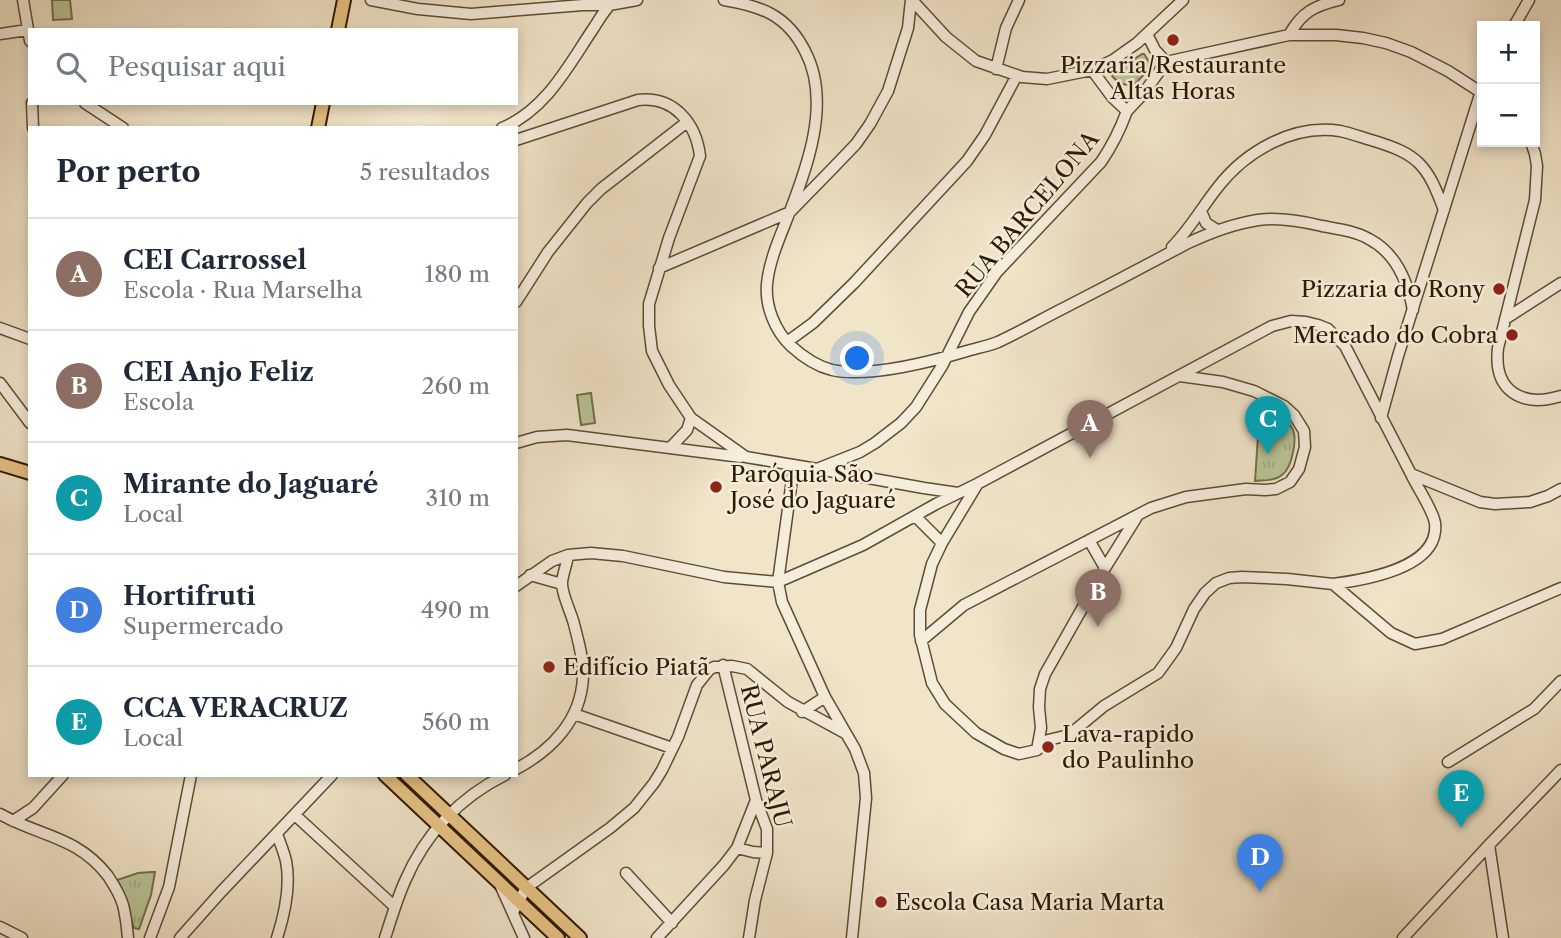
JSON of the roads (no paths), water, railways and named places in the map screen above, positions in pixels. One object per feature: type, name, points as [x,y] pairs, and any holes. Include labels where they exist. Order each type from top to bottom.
[{"type":"main road","points":[[338,28],[344,0]]},
{"type":"main road","points":[[318,126],[323,105]]},
{"type":"main road","points":[[0,464],[28,472]]},
{"type":"main road","points":[[387,777],[500,883],[516,907],[558,938]]},
{"type":"main road","points":[[409,777],[580,938]]},
{"type":"street","points":[[0,34],[28,36],[23,0]]},
{"type":"street","points":[[371,0],[438,12],[471,14],[508,12],[524,5],[583,5],[637,0]]},
{"type":"street","points":[[508,12],[512,0]]},
{"type":"street","points":[[724,0],[755,7],[783,22],[793,30],[814,71],[818,108],[808,161],[775,249],[767,283],[767,302],[773,320],[787,342],[806,359],[818,365],[842,371],[863,372],[947,357],[997,343],[1217,230],[1257,220],[1284,219],[1337,229],[1369,239],[1381,247],[1398,267],[1409,290],[1413,310]]},
{"type":"street","points":[[659,268],[790,212],[856,144],[877,113],[892,82],[908,28],[912,0]]},
{"type":"street","points":[[912,0],[946,37],[976,61],[1017,75],[1047,79],[1092,70],[1129,49],[1183,0]]},
{"type":"street","points":[[996,69],[1006,28],[1019,0]]},
{"type":"street","points":[[1289,35],[1301,17],[1313,8],[1339,0]]},
{"type":"street","points":[[1517,21],[1528,0]]},
{"type":"street","points":[[507,126],[530,112],[551,90],[612,3]]},
{"type":"street","points":[[1147,34],[1155,50],[1167,62],[1289,35],[1363,38],[1411,52],[1477,88]]},
{"type":"street","name":"RUA BARCELONA","points":[[817,469],[875,443],[901,423],[923,398],[984,289],[1101,162],[1121,128],[1127,111],[1167,62]]},
{"type":"street","points":[[1092,70],[1112,97],[1127,111]]},
{"type":"street","points":[[787,342],[813,323],[854,283],[967,161],[985,135],[1017,75]]},
{"type":"street","points":[[518,139],[650,98],[674,108],[688,122],[699,145],[700,156],[659,268],[649,304],[652,351],[669,385],[691,418],[746,457]]},
{"type":"street","points":[[32,105],[33,126]]},
{"type":"street","points":[[88,105],[120,126]]},
{"type":"street","points":[[1381,418],[1477,107]]},
{"type":"street","points":[[518,299],[548,253],[587,203],[630,165],[688,122]]},
{"type":"street","points":[[1165,256],[1186,233],[1232,171],[1261,149],[1281,138],[1301,132],[1339,131],[1396,147],[1413,156],[1430,176],[1444,210]]},
{"type":"street","points":[[1533,147],[1538,178],[1535,200],[1497,359],[1503,383],[1520,397],[1548,400],[1561,396]]},
{"type":"street","points":[[1201,211],[1206,223],[1217,230]]},
{"type":"street","points":[[1506,319],[1561,283]]},
{"type":"street","points":[[518,584],[552,561],[568,555],[607,553],[723,577],[778,582],[863,545],[1226,349],[1272,326],[1291,321],[1306,322],[1328,329],[1345,346],[1434,519],[1433,537],[1428,548],[1408,565],[1366,578],[1333,584],[1242,577],[1216,583],[1194,609],[1176,648],[1157,673],[1104,706],[1069,735],[1048,740],[1037,750],[1018,754],[976,733],[944,704],[932,683],[921,641],[920,610],[932,564],[977,484]]},
{"type":"street","points":[[0,328],[28,338]]},
{"type":"street","points":[[921,641],[964,605],[1151,508],[1186,497],[1276,489],[1295,476],[1303,457],[1305,437],[1302,425],[1284,406],[1254,391],[1180,376]]},
{"type":"street","points":[[0,383],[28,420]]},
{"type":"street","points":[[671,447],[687,430],[691,418]]},
{"type":"street","points":[[518,442],[558,434],[746,457],[959,493]]},
{"type":"street","points":[[794,465],[778,582],[782,602],[825,697],[855,749],[864,774],[866,798],[852,938]]},
{"type":"street","points":[[1411,474],[1480,502],[1495,504],[1530,502],[1561,489]]},
{"type":"street","points":[[1037,750],[1041,728],[1040,689],[1045,674],[1105,568],[1139,515]]},
{"type":"street","points":[[915,516],[942,543]]},
{"type":"street","points":[[1089,540],[1105,568]]},
{"type":"street","points":[[518,768],[545,751],[561,734],[574,714],[582,690],[583,663],[562,584],[568,555]]},
{"type":"street","points":[[530,575],[562,584]]},
{"type":"street","points":[[1333,584],[1391,633],[1415,644],[1442,639],[1561,588]]},
{"type":"street","points":[[524,938],[516,907],[526,888],[634,808],[654,783],[678,737],[697,685],[709,670],[723,665],[747,669],[802,712],[845,733]]},
{"type":"street","name":"RUA PARAJU","points":[[723,665],[756,800],[767,829],[768,853],[755,900],[749,938]]},
{"type":"street","points":[[1448,762],[1534,709],[1561,681]]},
{"type":"street","points":[[802,712],[825,697]]},
{"type":"street","points":[[574,714],[672,748]]},
{"type":"street","points":[[1403,938],[1561,770]]},
{"type":"street","points":[[13,821],[33,808],[61,777]]},
{"type":"street","points":[[150,938],[169,887],[191,777]]},
{"type":"street","points":[[180,938],[330,777]]},
{"type":"street","points":[[385,938],[404,881],[429,837],[468,798],[501,777]]},
{"type":"street","points":[[657,938],[737,848],[756,800]]},
{"type":"street","points":[[0,814],[72,844],[92,858],[115,886],[123,904],[128,938]]},
{"type":"street","points":[[295,815],[395,907]]},
{"type":"street","points":[[277,834],[286,860],[287,876],[284,915],[277,938]]},
{"type":"street","points":[[1489,845],[1503,938]]},
{"type":"street","points":[[737,848],[768,853]]},
{"type":"street","points":[[626,873],[672,923]]},
{"type":"street","points":[[0,927],[22,938]]},
{"type":"place","name":"Pizzaria/Restaurante Altas Horas","points":[[1173,40]]},
{"type":"place","name":"Pizzaria do Rony","points":[[1499,289]]},
{"type":"place","name":"Mercado do Cobra","points":[[1512,335]]},
{"type":"place","name":"Mirante do Jaguaré","points":[[1268,454]]},
{"type":"place","name":"CEI Carrossel","points":[[1090,458]]},
{"type":"place","name":"Paróquia São José do Jaguaré","points":[[716,487]]},
{"type":"place","name":"CEI Anjo Feliz","points":[[1098,627]]},
{"type":"place","name":"Edifício Piatã","points":[[549,667]]},
{"type":"place","name":"Lava-rapido do Paulinho","points":[[1048,747]]},
{"type":"place","name":"CCA VERACRUZ","points":[[1461,828]]},
{"type":"place","name":"Hortifruti","points":[[1260,892]]},
{"type":"place","name":"Escola Casa Maria Marta","points":[[881,902]]}]
